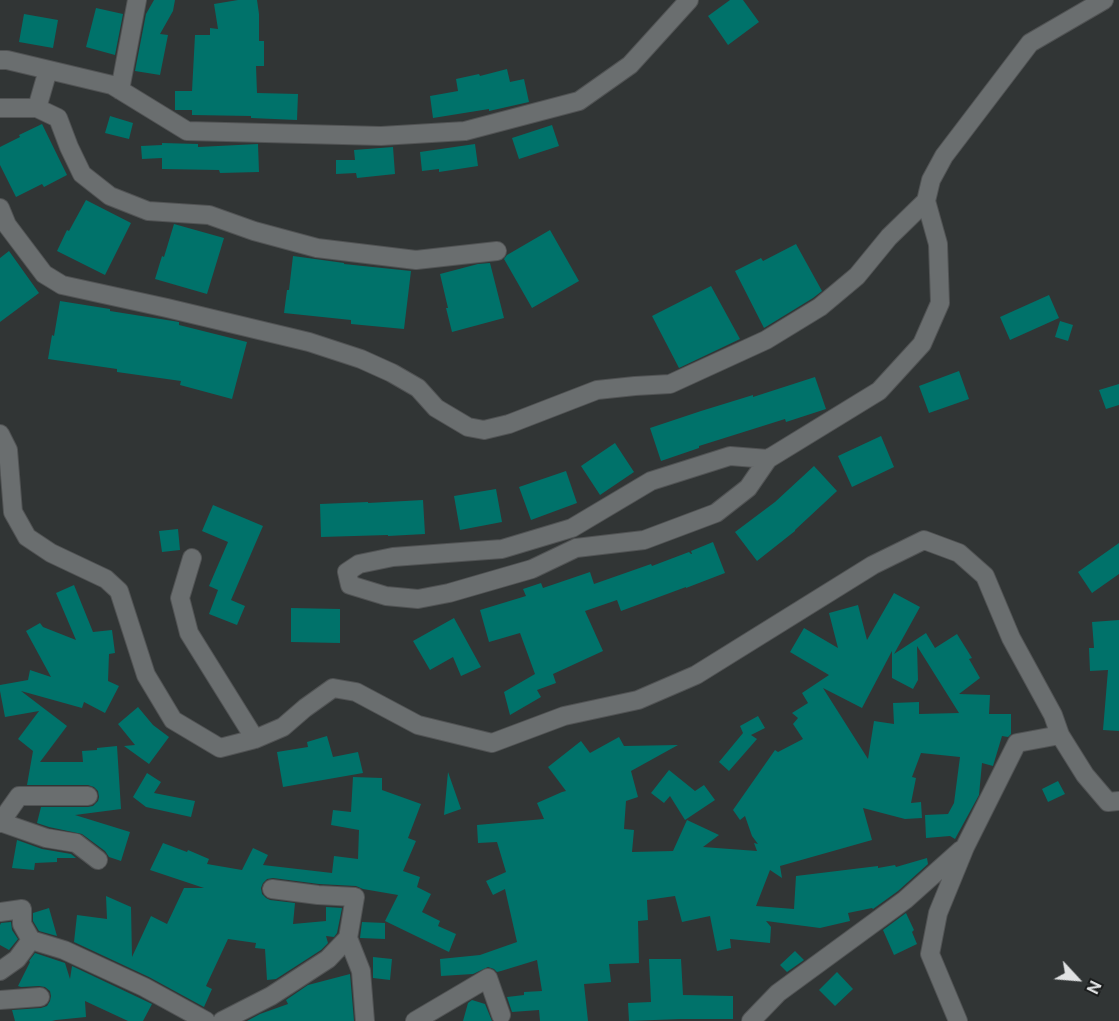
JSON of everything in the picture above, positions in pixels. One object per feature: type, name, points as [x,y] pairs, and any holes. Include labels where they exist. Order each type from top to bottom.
[{"type":"street","points":[[120,90],[137,0]]},
{"type":"street","points":[[0,60],[112,85],[187,131],[381,136],[465,131],[579,101],[630,65],[689,0]]},
{"type":"street","points":[[768,459],[730,456],[651,482],[572,528],[502,549],[393,557],[359,564],[347,572],[350,585],[386,596],[418,599],[449,593],[532,569],[576,548],[644,540],[716,513],[748,488],[768,459],[879,391],[922,344],[940,303],[938,243],[926,201],[931,180],[944,156],[1030,42],[1104,0]]},
{"type":"street","points":[[37,108],[48,70]]},
{"type":"street","points":[[0,108],[37,108],[58,118],[82,174],[110,196],[148,211],[209,215],[254,231],[317,248],[416,260],[497,250]]},
{"type":"street","points":[[0,208],[7,225],[44,274],[62,285],[309,342],[361,359],[418,388],[436,408],[468,427],[484,430],[509,424],[597,390],[670,384],[766,340],[820,307],[857,276],[890,237],[926,201]]},
{"type":"street","points":[[0,434],[8,450],[13,512],[27,537],[51,553],[106,579],[119,591],[146,675],[173,720],[220,748],[255,739],[284,727],[304,708],[333,688],[356,692],[418,725],[492,743],[564,716],[638,700],[696,675],[873,565],[924,540],[959,553],[985,576],[1011,638],[1053,715],[1060,735],[1085,775],[1108,802],[1119,801]]},
{"type":"street","points":[[572,528],[576,548]]},
{"type":"street","points":[[192,558],[180,598],[189,633],[255,739]]},
{"type":"street","points":[[958,1021],[930,954],[938,913],[965,847],[1017,743],[1060,735]]},
{"type":"street","points":[[88,796],[19,796],[0,822],[46,838],[76,843],[98,860]]},
{"type":"street","points":[[751,1021],[778,993],[905,900],[965,847]]},
{"type":"street","points":[[272,889],[355,897],[348,938],[360,971],[365,1021]]},
{"type":"street","points":[[0,912],[22,909],[22,924],[31,940],[64,950],[144,987],[180,1015],[206,1021]]},
{"type":"street","points":[[222,1021],[271,996],[328,959],[348,938]]},
{"type":"street","points":[[0,971],[17,959],[31,940]]},
{"type":"street","points":[[414,1021],[488,978],[501,1015]]},
{"type":"street","points":[[0,1000],[40,997]]},
{"type":"building","points":[[154,0],[175,0],[173,11],[160,34],[168,35],[160,75],[135,71],[146,14]]},
{"type":"building","points":[[257,0],[259,41],[264,41],[264,66],[256,66],[257,93],[298,94],[297,120],[251,118],[251,116],[192,115],[192,110],[175,110],[175,91],[192,91],[195,35],[210,35],[210,28],[218,29],[214,4]]},
{"type":"building","points":[[730,0],[743,0],[759,22],[728,45],[708,16]]},
{"type":"building","points":[[96,8],[123,14],[115,55],[86,47]]},
{"type":"building","points":[[24,14],[58,20],[53,48],[19,42]]},
{"type":"building","points":[[507,69],[510,82],[524,79],[529,102],[489,111],[489,109],[433,118],[430,96],[458,91],[456,79]]},
{"type":"building","points":[[110,116],[133,123],[129,139],[105,133]]},
{"type":"building","points":[[42,124],[67,175],[44,187],[42,184],[16,197],[0,165],[0,147]]},
{"type":"building","points":[[552,125],[559,146],[519,159],[512,138]]},
{"type":"building","points":[[162,143],[198,144],[198,147],[258,144],[259,172],[220,173],[219,170],[162,169],[162,158],[142,159],[141,146],[162,145]]},
{"type":"building","points":[[475,144],[478,166],[439,172],[439,169],[422,171],[420,152]]},
{"type":"building","points":[[393,147],[395,174],[357,178],[356,173],[336,174],[336,160],[355,160],[354,150]]},
{"type":"building","points":[[86,200],[131,223],[105,275],[57,251]]},
{"type":"building","points":[[174,224],[224,238],[207,294],[155,279]]},
{"type":"building","points":[[550,230],[579,281],[532,308],[504,259]]},
{"type":"building","points":[[796,244],[822,291],[764,328],[735,271],[761,258],[763,261]]},
{"type":"building","points":[[9,251],[39,293],[0,322],[0,258]]},
{"type":"building","points":[[293,256],[411,271],[404,329],[351,324],[351,320],[284,313]]},
{"type":"building","points":[[490,263],[504,318],[452,332],[440,274]]},
{"type":"building","points":[[711,286],[740,339],[679,368],[652,316]]},
{"type":"building","points":[[1049,295],[1059,318],[1010,340],[1000,317]]},
{"type":"building","points":[[60,301],[179,322],[179,325],[247,342],[232,399],[180,385],[181,381],[48,359]]},
{"type":"building","points":[[1060,321],[1073,325],[1068,341],[1055,337]]},
{"type":"building","points":[[959,371],[969,399],[929,413],[919,386]]},
{"type":"building","points":[[815,377],[826,409],[786,422],[785,419],[699,446],[699,448],[661,461],[650,428]]},
{"type":"building","points":[[1119,384],[1119,405],[1106,409],[1099,390]]},
{"type":"building","points":[[881,436],[894,467],[852,487],[838,456]]},
{"type":"building","points":[[615,443],[634,472],[600,495],[581,466]]},
{"type":"building","points":[[814,466],[837,491],[795,531],[757,561],[735,532],[775,502]]},
{"type":"building","points":[[566,471],[577,503],[531,520],[519,487]]},
{"type":"building","points":[[496,489],[502,522],[460,530],[454,496]]},
{"type":"building","points":[[423,500],[425,534],[321,537],[320,504]]},
{"type":"building","points":[[213,505],[263,526],[231,600],[245,606],[237,625],[209,614],[218,590],[209,586],[228,542],[202,531]]},
{"type":"building","points":[[178,529],[180,550],[162,552],[159,531]]},
{"type":"building","points":[[713,542],[725,573],[621,611],[617,600],[585,611],[603,651],[553,674],[556,683],[537,690],[541,697],[510,715],[504,692],[535,674],[520,633],[489,642],[480,610],[526,596],[523,589],[541,583],[543,588],[590,572],[594,584],[689,552],[692,554],[691,551]]},
{"type":"building","points":[[1119,543],[1119,574],[1092,593],[1078,572]]},
{"type":"building","points":[[74,585],[93,632],[112,630],[115,653],[109,654],[108,681],[119,686],[105,713],[84,702],[82,708],[21,691],[67,726],[40,762],[83,762],[82,751],[117,746],[121,809],[75,815],[130,832],[121,861],[109,857],[105,851],[82,834],[37,823],[41,807],[93,806],[98,801],[98,791],[88,785],[27,785],[33,751],[18,739],[39,711],[5,717],[0,691],[0,685],[28,680],[30,670],[51,677],[26,631],[40,623],[43,627],[76,640],[56,593]]},
{"type":"building","points":[[894,593],[920,607],[894,654],[926,633],[935,648],[957,634],[972,658],[969,659],[980,678],[959,694],[990,695],[989,714],[1011,714],[1011,734],[1008,737],[1002,736],[993,766],[982,763],[979,795],[955,839],[950,836],[926,838],[925,815],[948,814],[954,803],[960,757],[921,753],[912,777],[916,778],[911,803],[921,802],[922,818],[905,819],[863,808],[872,840],[780,866],[782,878],[770,870],[756,906],[794,909],[796,876],[878,866],[878,868],[895,865],[896,867],[927,858],[928,864],[898,891],[873,909],[848,913],[850,921],[820,928],[766,921],[771,927],[770,943],[730,939],[731,948],[717,951],[710,916],[682,922],[675,896],[647,900],[648,920],[638,921],[639,963],[609,964],[611,982],[584,984],[588,1021],[540,1021],[539,1010],[512,1012],[507,997],[524,995],[524,992],[542,991],[537,960],[497,972],[488,967],[473,974],[441,976],[440,959],[480,955],[517,942],[505,889],[493,895],[486,881],[506,872],[497,842],[478,843],[477,825],[544,819],[537,803],[566,791],[548,767],[581,741],[590,753],[619,737],[624,746],[678,745],[631,771],[638,797],[626,801],[624,829],[634,830],[632,852],[673,851],[687,820],[719,835],[703,847],[757,851],[754,843],[758,844],[752,836],[745,816],[740,820],[733,810],[775,750],[778,752],[803,739],[793,724],[798,718],[792,713],[808,703],[802,693],[829,675],[790,652],[804,628],[838,648],[829,613],[858,605],[867,640]],"holes":[[[917,646],[959,713],[919,714],[919,702],[893,703],[894,724],[874,721],[868,759],[823,688],[862,708],[892,651],[892,678],[913,689],[918,680]]]},
{"type":"building","points":[[291,608],[340,609],[340,643],[291,642]]},
{"type":"building","points":[[454,618],[481,667],[461,676],[453,657],[430,670],[413,641]]},
{"type":"building","points":[[1119,620],[1119,731],[1103,730],[1108,670],[1090,671],[1089,648],[1094,648],[1092,622]]},
{"type":"building","points":[[138,707],[153,725],[169,737],[149,764],[124,746],[135,745],[118,724]]},
{"type":"building","points":[[758,716],[765,728],[751,735],[757,739],[729,771],[719,762],[743,733],[740,726]]},
{"type":"building","points":[[327,736],[333,757],[358,752],[363,773],[283,787],[277,752],[308,747],[307,742]]},
{"type":"building","points":[[669,770],[695,791],[704,785],[715,800],[685,820],[670,796],[664,803],[651,793]]},
{"type":"building","points":[[448,772],[461,809],[444,815]]},
{"type":"building","points":[[147,773],[161,782],[154,793],[195,801],[191,817],[146,807],[133,797]]},
{"type":"building","points":[[353,777],[382,778],[382,790],[421,804],[408,838],[416,841],[403,871],[420,877],[417,887],[431,894],[422,912],[440,921],[438,926],[456,934],[449,952],[385,921],[398,895],[356,886],[273,878],[263,883],[262,894],[270,900],[295,903],[293,924],[326,921],[326,907],[342,908],[337,933],[334,937],[326,936],[328,943],[321,950],[276,979],[267,980],[265,949],[255,948],[256,943],[228,939],[206,986],[212,989],[204,1007],[149,977],[74,942],[77,915],[107,919],[106,896],[131,907],[132,957],[151,916],[167,924],[184,888],[204,888],[150,870],[163,843],[209,859],[207,864],[242,870],[253,848],[268,855],[263,865],[332,873],[334,856],[358,859],[359,830],[331,825],[333,810],[351,812]]},
{"type":"building","points":[[1058,781],[1065,794],[1048,802],[1042,789]]},
{"type":"building","points":[[17,840],[42,849],[71,854],[76,858],[57,858],[57,862],[35,863],[34,870],[12,868]]},
{"type":"building","points":[[49,908],[57,936],[39,931],[33,921],[33,913]]},
{"type":"building","points":[[906,913],[914,930],[912,932],[917,944],[894,955],[883,930]]},
{"type":"building","points":[[11,922],[12,930],[18,939],[9,950],[0,945],[0,925]]},
{"type":"building","points":[[362,922],[385,923],[385,939],[360,938]]},
{"type":"building","points":[[795,951],[804,960],[787,972],[780,965]]},
{"type":"building","points":[[35,953],[65,963],[70,979],[72,966],[152,1004],[143,1021],[128,1021],[85,1001],[86,1017],[52,1021],[15,1021],[12,1010],[41,1008],[47,1006],[50,1001],[50,991],[45,987],[18,986]]},
{"type":"building","points":[[373,957],[392,959],[390,980],[373,978]]},
{"type":"building","points":[[649,959],[681,959],[683,995],[733,996],[733,1019],[629,1021],[628,1003],[651,1002]]},
{"type":"building","points":[[837,972],[853,989],[835,1006],[819,990]]},
{"type":"building","points":[[350,974],[354,1021],[247,1021],[288,1004],[286,1000],[308,985]]},
{"type":"building","points":[[472,1000],[485,1004],[492,1021],[463,1021],[468,1003]]}]
